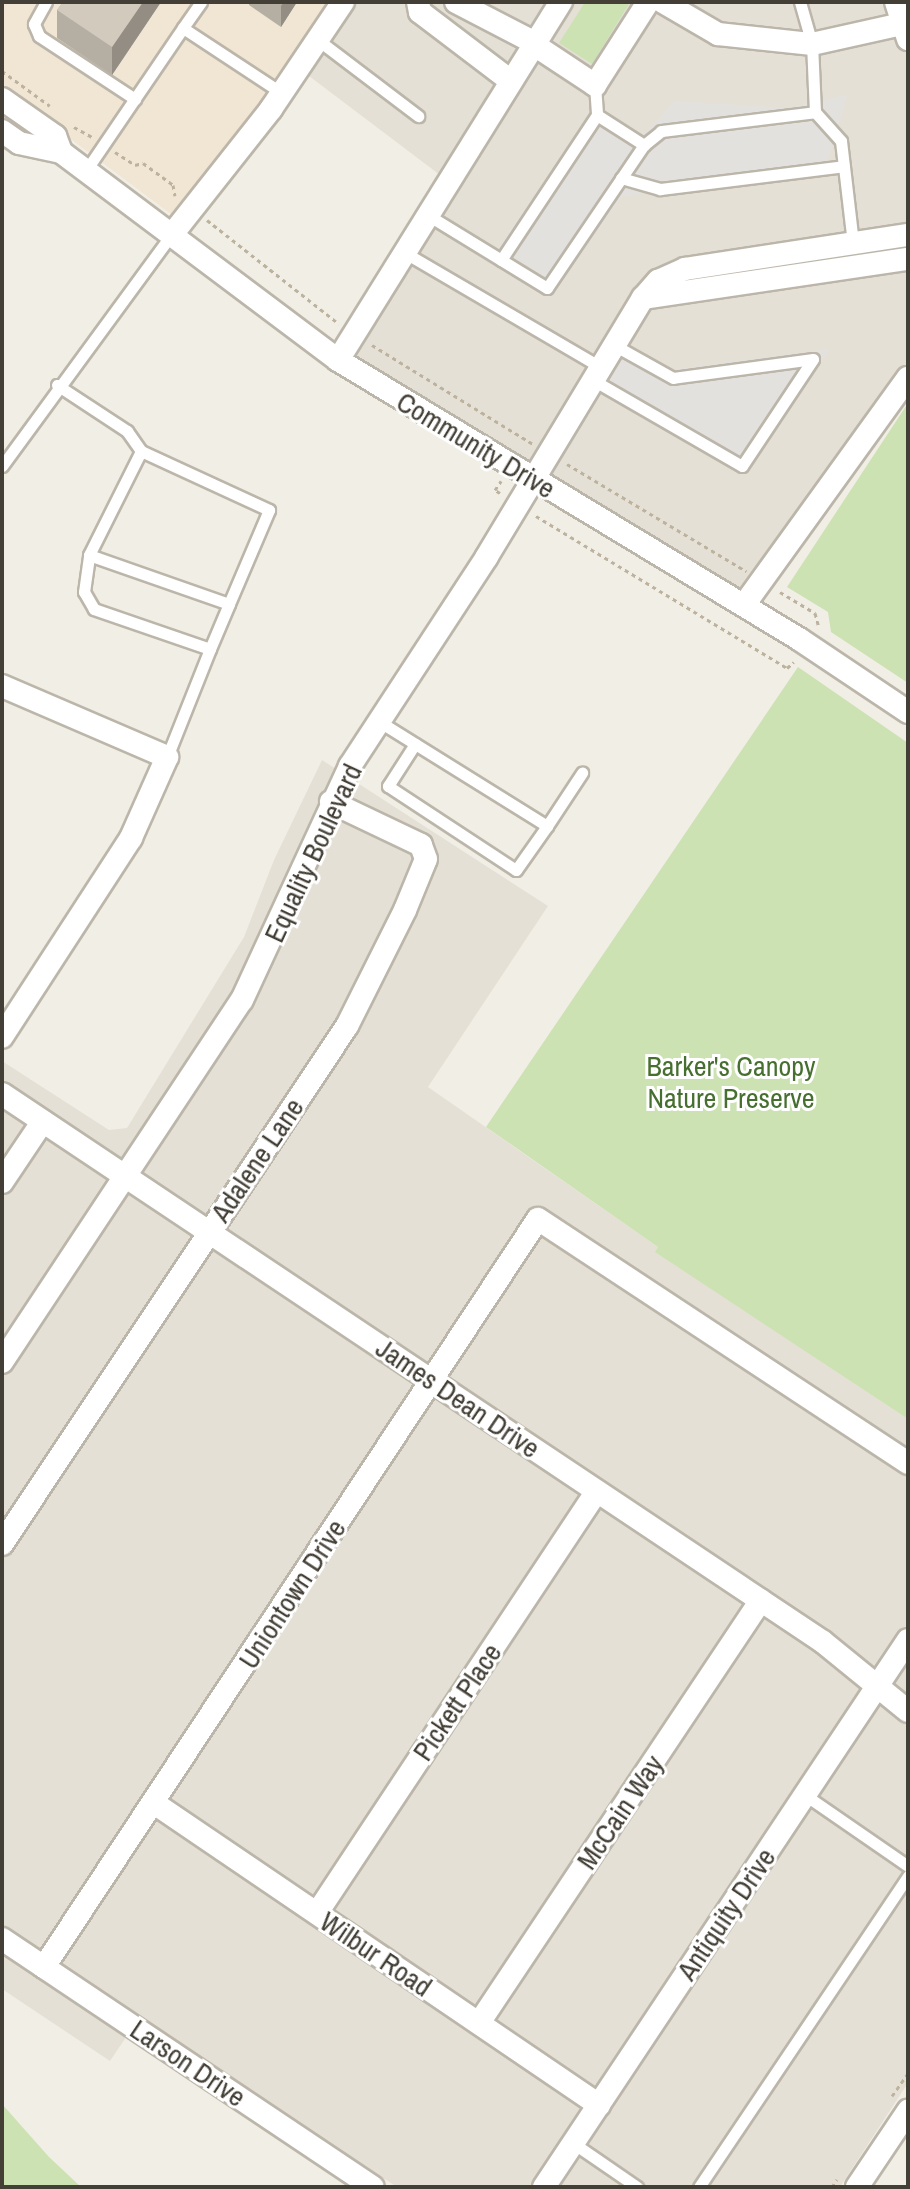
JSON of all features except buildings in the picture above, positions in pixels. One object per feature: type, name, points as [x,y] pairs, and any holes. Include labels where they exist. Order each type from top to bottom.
[{"type":"street","points":[[174,232],[282,93],[343,2]]},
{"type":"street","points":[[418,2],[420,12],[511,81]]},
{"type":"street","points":[[456,2],[537,45],[595,85],[648,2]]},
{"type":"street","points":[[338,360],[431,217],[561,2]]},
{"type":"street","points":[[663,2],[718,34],[812,44],[905,31],[896,2]]},
{"type":"street","name":"Community Drive","points":[[2,99],[55,136],[61,152]]},
{"type":"street","name":"Community Drive","points":[[2,131],[19,143],[61,152],[174,232],[338,360],[744,605],[908,712]]},
{"type":"street","name":"Equality Boulevard","points":[[2,1362],[242,1000],[331,802],[643,298],[658,281],[685,269],[908,235]]},
{"type":"street","points":[[643,298],[908,259]]},
{"type":"street","points":[[744,605],[908,378]]},
{"type":"street","points":[[2,686],[167,757],[131,838],[2,1037]]},
{"type":"street","name":"Adalene Lane","points":[[2,1544],[347,1026],[426,859],[421,845],[403,833],[331,802]]},
{"type":"street","name":"James Dean Drive","points":[[2,1094],[823,1642],[908,1711]]},
{"type":"street","points":[[2,1182],[43,1121]]},
{"type":"street","name":"Uniontown Drive","points":[[44,1967],[538,1219],[908,1463]]},
{"type":"street","name":"Pickett Place","points":[[317,1913],[597,1491]]},
{"type":"street","name":"McCain Way","points":[[479,2023],[761,1600]]},
{"type":"street","name":"Antiquity Drive","points":[[544,2187],[908,1640]]},
{"type":"street","name":"Wilbur Road","points":[[154,1803],[599,2105]]},
{"type":"street","name":"Larson Drive","points":[[2,1939],[373,2187]]},
{"type":"street","points":[[857,2187],[908,2111]]},
{"type":"lane","points":[[46,2],[34,24],[53,47],[135,99]]},
{"type":"lane","points":[[87,169],[201,2]]},
{"type":"lane","points":[[800,2],[812,44],[815,112],[841,141],[853,243]]},
{"type":"lane","points":[[183,28],[282,93]]},
{"type":"lane","points":[[318,40],[418,116]]},
{"type":"lane","points":[[501,260],[597,115],[595,85]]},
{"type":"lane","points":[[431,217],[547,288],[644,145],[661,131],[681,126],[815,112]]},
{"type":"lane","points":[[597,115],[644,145]]},
{"type":"lane","points":[[621,178],[660,189],[844,166]]},
{"type":"lane","points":[[2,466],[57,385],[174,232]]},
{"type":"lane","points":[[407,254],[742,466],[813,359],[673,378],[614,345]]},
{"type":"lane","points":[[57,385],[127,431],[141,451],[269,510],[167,757]]},
{"type":"lane","points":[[141,451],[89,555],[84,592],[94,609],[210,649]]},
{"type":"lane","points":[[89,555],[229,604]]},
{"type":"lane","points":[[380,722],[547,826]]},
{"type":"lane","points":[[415,744],[388,786],[516,870],[582,773]]},
{"type":"lane","points":[[805,1795],[908,1866]]},
{"type":"lane","points":[[699,2187],[908,1876]]},
{"type":"lane","points":[[573,2143],[637,2187]]},
{"type":"path","points":[[525,440],[495,490],[538,521],[787,668],[804,660]]},
{"type":"shaded area","points":[[2,2],[332,2],[265,99],[171,214],[68,137],[48,114],[2,84]]},
{"type":"shaded area","points":[[352,2],[908,2],[908,389],[759,601],[380,376],[337,340],[440,175],[305,73]]},
{"type":"shaded area","points":[[847,95],[826,166],[621,197],[558,286],[499,247],[592,110],[643,136],[675,101],[788,108]]},
{"type":"shaded area","points":[[830,349],[746,469],[602,386],[624,354],[668,370]]},
{"type":"shaded area","points":[[322,760],[548,906],[428,1087],[658,1247],[656,1252],[908,1419],[908,2083],[840,2187],[397,2187],[139,2018],[110,2061],[2,1989],[2,1061],[109,1130],[127,1128],[244,937],[274,860]]},
{"type":"green space","points":[[585,2],[629,4],[592,64],[559,43]]},
{"type":"green space","points":[[908,403],[908,683],[831,632],[828,612],[787,587]]},
{"type":"green space","name":"Barker's Canopy Nature Preserve","points":[[798,667],[908,743],[908,1419],[655,1252],[658,1247],[486,1127]]},
{"type":"green space","points":[[2,2104],[49,2157],[81,2187],[2,2187]]}]
